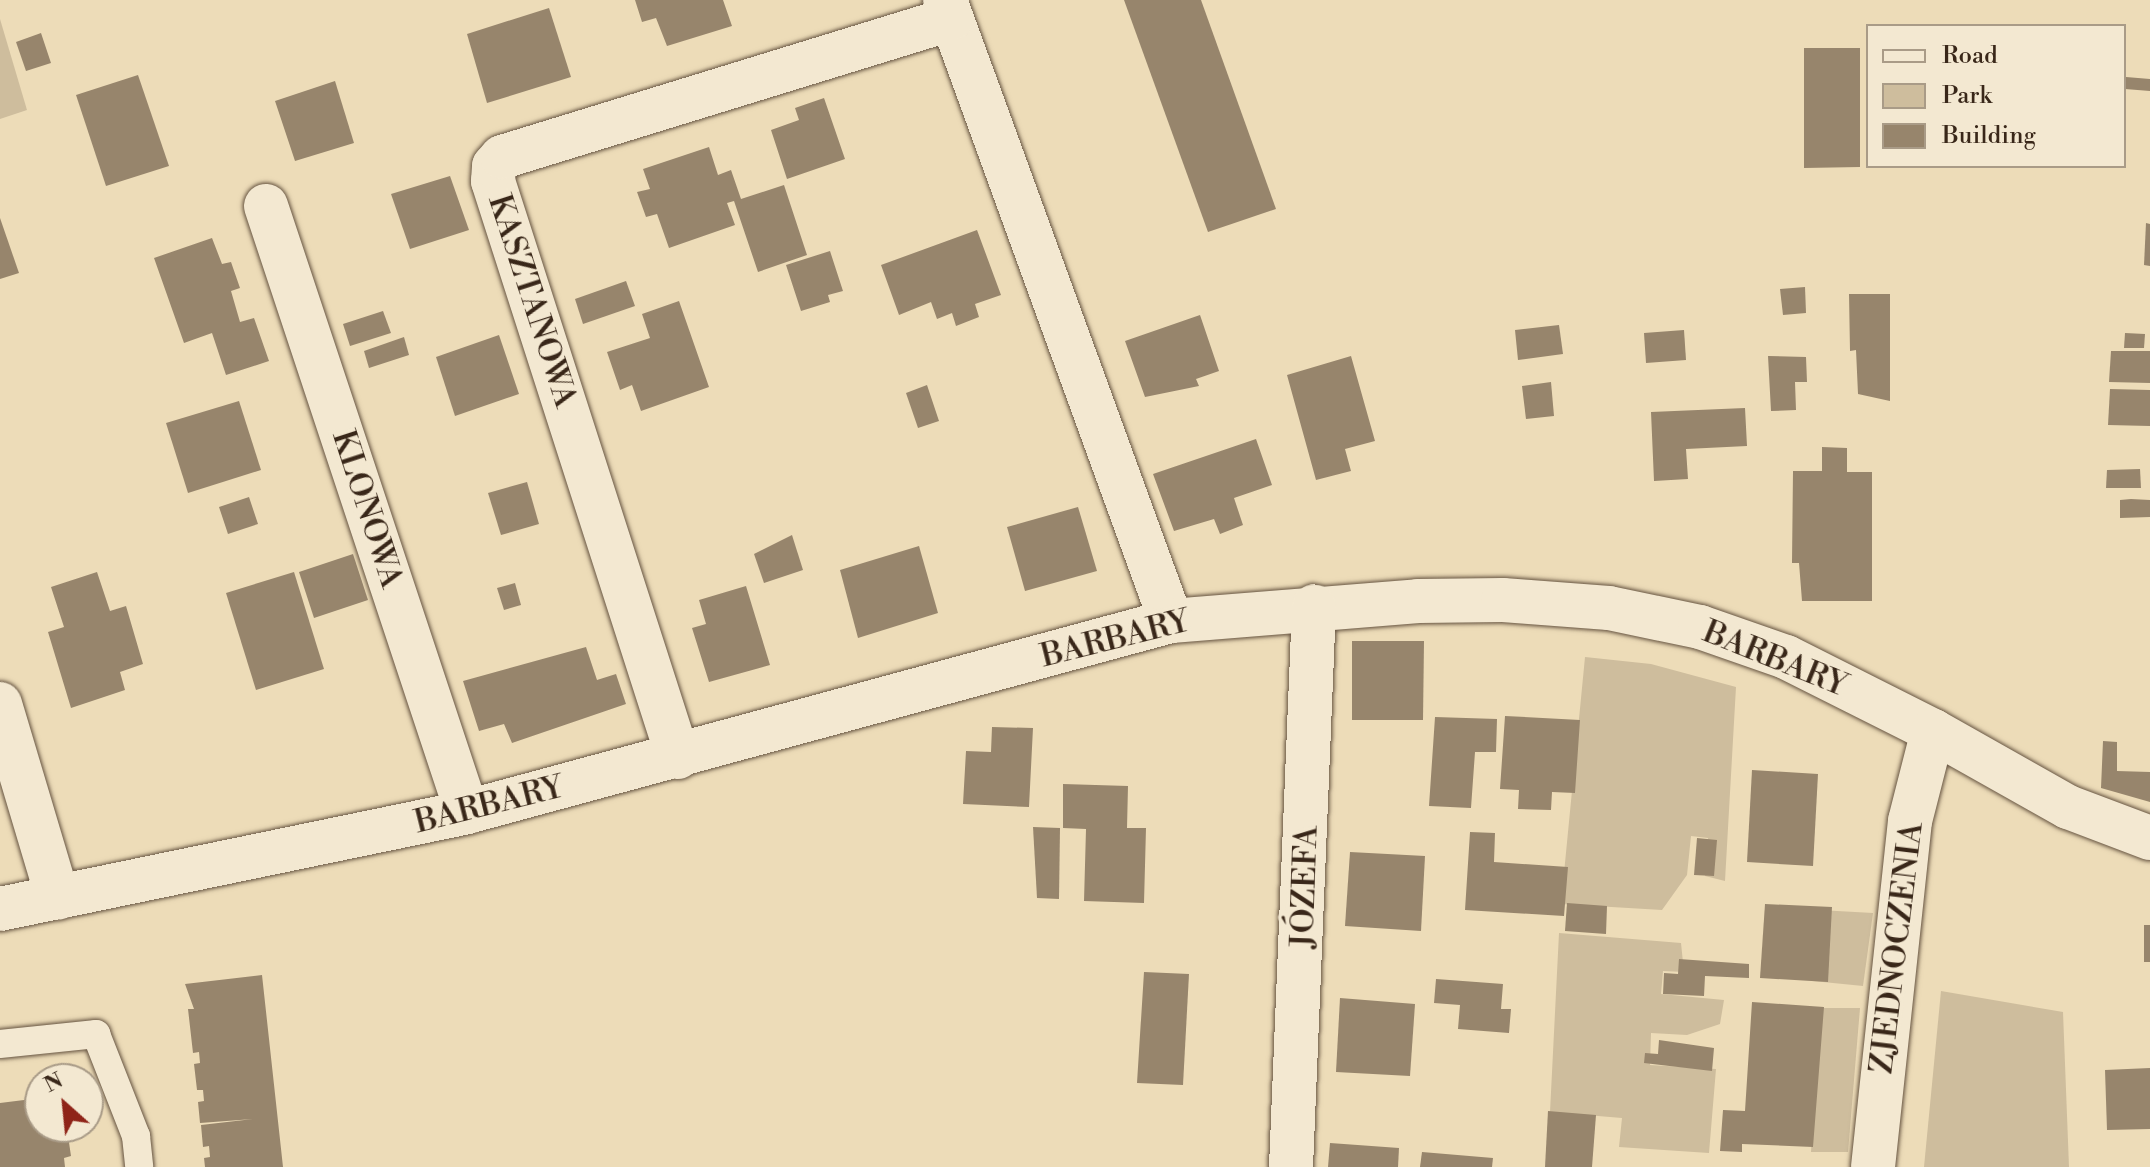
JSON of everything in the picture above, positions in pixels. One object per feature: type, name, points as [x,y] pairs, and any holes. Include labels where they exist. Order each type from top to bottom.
[{"type":"street","name":"KASZTANOWA","points":[[678,757],[493,181],[494,166],[502,157],[948,9],[1171,621]]},
{"type":"street","name":"KLONOWA","points":[[266,206],[467,812]]},
{"type":"street","name":"BARBARY","points":[[0,909],[467,812],[1171,621],[1314,606],[1503,600],[1609,608],[1700,627],[1786,657],[1933,731],[2068,807],[2150,838]]},
{"type":"street","name":"JÓZEFA","points":[[1291,1167],[1314,606]]},
{"type":"street","points":[[0,704],[58,898]]},
{"type":"street","name":"ZJEDNOCZENIA","points":[[1873,1167],[1910,821],[1933,731]]},
{"type":"lane","points":[[0,1044],[96,1034],[136,1136],[139,1167]]},
{"type":"green space","points":[[0,19],[27,110],[0,119]]},
{"type":"green space","points":[[1585,657],[1651,664],[1736,687],[1725,881],[1705,876],[1708,838],[1691,836],[1687,875],[1662,910],[1561,904]]},
{"type":"green space","points":[[1819,910],[1873,913],[1863,986],[1813,981]]},
{"type":"green space","points":[[1559,933],[1681,943],[1684,972],[1663,971],[1661,994],[1724,1000],[1720,1024],[1687,1035],[1651,1033],[1650,1065],[1716,1069],[1709,1153],[1619,1147],[1622,1118],[1550,1112]]},
{"type":"green space","points":[[1941,991],[2063,1012],[2069,1167],[1924,1167]]},
{"type":"green space","points":[[1821,1008],[1860,1008],[1848,1152],[1811,1152]]},
{"type":"building","points":[[635,0],[723,0],[732,26],[667,46],[656,18],[642,22]]},
{"type":"building","points":[[1124,0],[1201,0],[1276,209],[1208,232]]},
{"type":"building","points":[[549,8],[571,77],[487,103],[467,34]]},
{"type":"building","points":[[41,33],[51,63],[26,71],[16,42]]},
{"type":"building","points":[[1804,48],[1860,48],[1860,167],[1804,168]]},
{"type":"building","points":[[138,75],[169,166],[106,186],[76,95]]},
{"type":"building","points":[[2126,77],[2150,79],[2150,91],[2126,89]]},
{"type":"building","points":[[335,81],[354,143],[295,161],[275,101]]},
{"type":"building","points":[[824,98],[845,159],[787,179],[771,130],[799,120],[795,108]]},
{"type":"building","points":[[709,147],[718,175],[731,170],[741,199],[784,185],[807,255],[758,272],[734,201],[727,203],[735,225],[669,248],[657,214],[646,217],[637,192],[650,189],[643,169]]},
{"type":"building","points":[[450,176],[469,230],[410,249],[391,194]]},
{"type":"building","points":[[0,218],[19,273],[0,279]]},
{"type":"building","points":[[2146,223],[2150,224],[2150,266],[2144,265]]},
{"type":"building","points":[[977,230],[1001,295],[975,304],[979,317],[956,326],[952,313],[937,319],[931,302],[899,315],[881,265]]},
{"type":"building","points":[[212,238],[222,264],[231,262],[240,288],[231,291],[240,322],[254,318],[269,361],[226,375],[212,333],[184,343],[154,258]]},
{"type":"building","points":[[830,251],[843,291],[828,295],[830,302],[801,311],[786,265]]},
{"type":"building","points":[[626,281],[635,306],[583,324],[575,299]]},
{"type":"building","points":[[1805,287],[1806,313],[1783,315],[1780,289]]},
{"type":"building","points":[[1849,294],[1890,294],[1890,401],[1858,394],[1856,350],[1850,351]]},
{"type":"building","points":[[679,301],[709,387],[641,411],[632,385],[620,390],[607,352],[650,338],[642,314]]},
{"type":"building","points":[[383,311],[391,333],[350,346],[343,324]]},
{"type":"building","points":[[1200,315],[1219,371],[1196,379],[1199,386],[1145,397],[1125,341]]},
{"type":"building","points":[[1559,325],[1563,354],[1518,360],[1515,330]]},
{"type":"building","points":[[1684,330],[1686,360],[1646,363],[1644,333]]},
{"type":"building","points":[[2125,333],[2145,334],[2144,348],[2124,348]]},
{"type":"building","points":[[499,335],[519,394],[455,416],[436,357]]},
{"type":"building","points":[[404,337],[409,355],[369,368],[364,351]]},
{"type":"building","points":[[2111,351],[2150,351],[2150,383],[2109,382]]},
{"type":"building","points":[[1351,356],[1375,441],[1345,449],[1351,471],[1316,480],[1287,375]]},
{"type":"building","points":[[1768,356],[1806,357],[1807,382],[1795,382],[1796,410],[1771,411]]},
{"type":"building","points":[[1551,382],[1554,416],[1526,419],[1522,386]]},
{"type":"building","points":[[927,385],[939,421],[918,428],[906,393]]},
{"type":"building","points":[[2110,389],[2150,390],[2150,426],[2108,425]]},
{"type":"building","points":[[239,401],[261,470],[188,493],[166,423]]},
{"type":"building","points":[[1745,408],[1747,446],[1686,449],[1688,479],[1654,481],[1651,412]]},
{"type":"building","points":[[1256,439],[1272,485],[1234,498],[1243,525],[1220,534],[1214,519],[1174,531],[1153,474]]},
{"type":"building","points":[[1822,447],[1847,448],[1847,472],[1872,472],[1872,601],[1802,601],[1799,563],[1792,563],[1793,471],[1822,471]]},
{"type":"building","points":[[2140,469],[2141,488],[2106,488],[2107,470]]},
{"type":"building","points":[[527,482],[539,524],[501,535],[488,493]]},
{"type":"building","points":[[249,497],[258,524],[228,534],[219,507]]},
{"type":"building","points":[[2120,500],[2150,500],[2150,517],[2120,518]]},
{"type":"building","points":[[1078,507],[1097,571],[1025,591],[1007,527]]},
{"type":"building","points":[[792,535],[803,570],[764,583],[754,554]]},
{"type":"building","points":[[919,546],[938,613],[858,638],[840,570]]},
{"type":"building","points":[[353,554],[368,600],[314,618],[299,572]]},
{"type":"building","points":[[97,572],[110,611],[126,606],[143,664],[120,672],[125,690],[71,708],[48,632],[64,627],[51,587]]},
{"type":"building","points":[[294,572],[324,669],[256,690],[226,593]]},
{"type":"building","points":[[515,583],[521,605],[504,610],[497,588]]},
{"type":"building","points":[[746,586],[770,665],[709,682],[692,628],[706,624],[699,600]]},
{"type":"building","points":[[1352,641],[1424,641],[1423,720],[1352,720]]},
{"type":"building","points":[[586,647],[597,680],[616,674],[626,704],[512,743],[504,724],[479,731],[463,681]]},
{"type":"building","points":[[1505,716],[1580,720],[1575,793],[1552,792],[1551,810],[1518,809],[1519,790],[1500,789]]},
{"type":"building","points":[[1435,717],[1497,719],[1496,752],[1475,752],[1471,808],[1429,806]]},
{"type":"building","points":[[992,727],[1033,728],[1029,807],[963,804],[966,751],[991,752]]},
{"type":"building","points":[[2103,741],[2117,742],[2117,771],[2150,772],[2150,802],[2101,788]]},
{"type":"building","points":[[1752,770],[1818,774],[1813,866],[1747,862]]},
{"type":"building","points":[[1063,784],[1128,786],[1127,828],[1146,828],[1144,903],[1084,901],[1086,829],[1063,828]]},
{"type":"building","points":[[1033,827],[1060,828],[1059,899],[1037,898]]},
{"type":"building","points":[[1470,832],[1495,833],[1494,862],[1568,867],[1564,916],[1465,910]]},
{"type":"building","points":[[1697,838],[1717,840],[1714,876],[1694,875]]},
{"type":"building","points":[[1350,852],[1425,856],[1421,931],[1345,926]]},
{"type":"building","points":[[1567,903],[1607,906],[1606,934],[1565,931]]},
{"type":"building","points":[[1765,904],[1832,907],[1828,982],[1760,978]]},
{"type":"building","points":[[2144,925],[2150,925],[2150,962],[2144,962]]},
{"type":"building","points":[[1679,959],[1749,964],[1749,978],[1705,976],[1704,996],[1663,994],[1664,973],[1678,974]]},
{"type":"building","points":[[1144,972],[1189,974],[1183,1085],[1137,1083]]},
{"type":"building","points":[[262,975],[283,1167],[205,1167],[204,1158],[210,1157],[209,1146],[203,1147],[201,1125],[253,1119],[200,1123],[198,1102],[204,1101],[203,1090],[197,1090],[194,1064],[200,1063],[199,1052],[193,1053],[188,1009],[194,1009],[185,984]]},
{"type":"building","points":[[1436,979],[1503,984],[1501,1009],[1511,1009],[1509,1033],[1458,1029],[1460,1005],[1434,1003]]},
{"type":"building","points":[[1340,998],[1415,1004],[1410,1076],[1336,1072]]},
{"type":"building","points":[[1752,1002],[1824,1007],[1813,1147],[1742,1144],[1742,1152],[1720,1151],[1723,1110],[1745,1111]]},
{"type":"building","points":[[1659,1040],[1714,1048],[1712,1071],[1644,1063],[1645,1053],[1658,1054]]},
{"type":"building","points":[[2150,1068],[2150,1129],[2107,1130],[2105,1070]]},
{"type":"building","points":[[24,1100],[24,1143],[69,1143],[71,1156],[64,1158],[65,1167],[0,1167],[0,1103]]},
{"type":"building","points":[[1548,1111],[1596,1115],[1592,1167],[1545,1167]]},
{"type":"building","points":[[1330,1143],[1399,1148],[1398,1167],[1328,1167]]},
{"type":"building","points":[[1422,1152],[1493,1158],[1492,1167],[1420,1167]]}]
